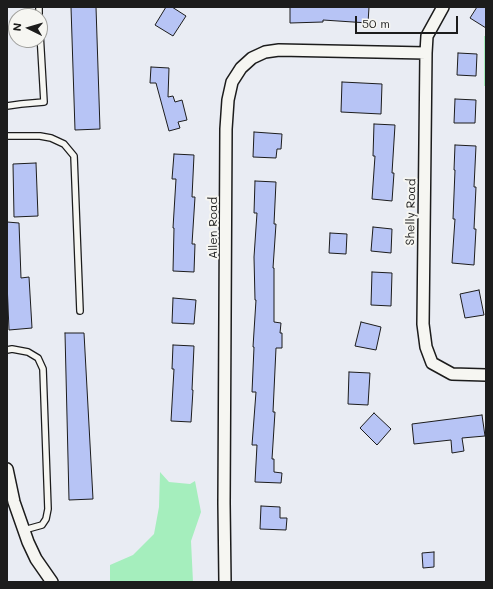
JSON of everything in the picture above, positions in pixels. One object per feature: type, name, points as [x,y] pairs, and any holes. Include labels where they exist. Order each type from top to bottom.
[{"type":"street","name":"Shelly Road","points":[[443,7],[427,36],[423,324],[426,347],[432,363],[452,374],[486,375]]},
{"type":"street","name":"Allen Road","points":[[225,582],[226,129],[228,100],[232,82],[241,68],[252,58],[265,52],[279,50],[426,53]]},
{"type":"street","points":[[7,469],[14,502],[28,542],[36,560],[52,582]]},
{"type":"lane","points":[[7,106],[44,102],[41,48]]},
{"type":"lane","points":[[7,136],[40,136],[51,138],[64,144],[74,156],[80,311]]},
{"type":"lane","points":[[7,350],[12,349],[28,352],[38,358],[43,370],[48,508],[46,519],[42,525],[24,530]]},
{"type":"green space","points":[[484,36],[486,36],[486,86],[484,86]]},
{"type":"green space","points":[[160,472],[169,482],[190,484],[195,481],[201,512],[191,541],[193,582],[110,582],[110,565],[133,555],[154,534],[159,507]]},
{"type":"building","points":[[71,7],[96,7],[100,129],[75,130]]},
{"type":"building","points":[[166,7],[172,7],[186,16],[173,36],[155,25]]},
{"type":"building","points":[[290,7],[369,7],[368,23],[323,20],[323,22],[290,23]]},
{"type":"building","points":[[477,7],[486,7],[486,28],[470,18]]},
{"type":"building","points":[[458,53],[477,54],[476,76],[457,75]]},
{"type":"building","points":[[151,67],[169,68],[168,97],[173,96],[175,102],[182,100],[187,120],[178,122],[180,128],[169,131],[156,83],[150,83]]},
{"type":"building","points":[[342,82],[382,84],[381,114],[341,112]]},
{"type":"building","points":[[455,99],[476,100],[475,123],[454,123]]},
{"type":"building","points":[[374,124],[395,125],[392,201],[372,199],[375,156],[373,156]]},
{"type":"building","points":[[254,132],[282,134],[281,149],[277,149],[276,158],[253,157]]},
{"type":"building","points":[[455,145],[476,146],[474,229],[476,229],[474,265],[452,263],[455,219],[453,219]]},
{"type":"building","points":[[174,154],[194,155],[192,197],[195,197],[192,244],[195,244],[194,272],[173,271],[173,228],[176,179],[172,179]]},
{"type":"building","points":[[36,163],[38,216],[14,217],[13,164]]},
{"type":"building","points":[[255,181],[276,182],[274,224],[276,224],[273,268],[274,322],[281,323],[280,333],[282,333],[282,348],[276,348],[273,412],[275,412],[272,459],[274,459],[274,472],[282,473],[281,483],[255,482],[257,445],[252,445],[256,392],[252,392],[256,300],[254,257],[257,213],[254,213]]},
{"type":"building","points":[[7,222],[19,223],[21,278],[29,277],[32,328],[9,330]]},
{"type":"building","points":[[373,227],[392,229],[391,253],[371,251]]},
{"type":"building","points":[[330,233],[347,234],[346,254],[329,253]]},
{"type":"building","points":[[372,272],[392,273],[391,306],[371,305]]},
{"type":"building","points":[[479,290],[484,315],[465,318],[460,294]]},
{"type":"building","points":[[173,298],[196,300],[194,324],[172,323]]},
{"type":"building","points":[[361,322],[381,327],[376,350],[355,346]]},
{"type":"building","points":[[65,333],[84,333],[93,499],[69,500]]},
{"type":"building","points":[[173,345],[194,346],[191,422],[171,421],[174,369],[172,369]]},
{"type":"building","points":[[349,372],[370,373],[368,405],[348,404]]},
{"type":"building","points":[[374,413],[391,429],[377,445],[360,428]]},
{"type":"building","points":[[482,415],[485,436],[462,438],[464,451],[452,453],[451,440],[414,444],[412,424]]},
{"type":"building","points":[[261,506],[280,507],[280,518],[287,518],[286,530],[260,529]]},
{"type":"building","points":[[434,552],[434,567],[423,568],[422,553]]}]
